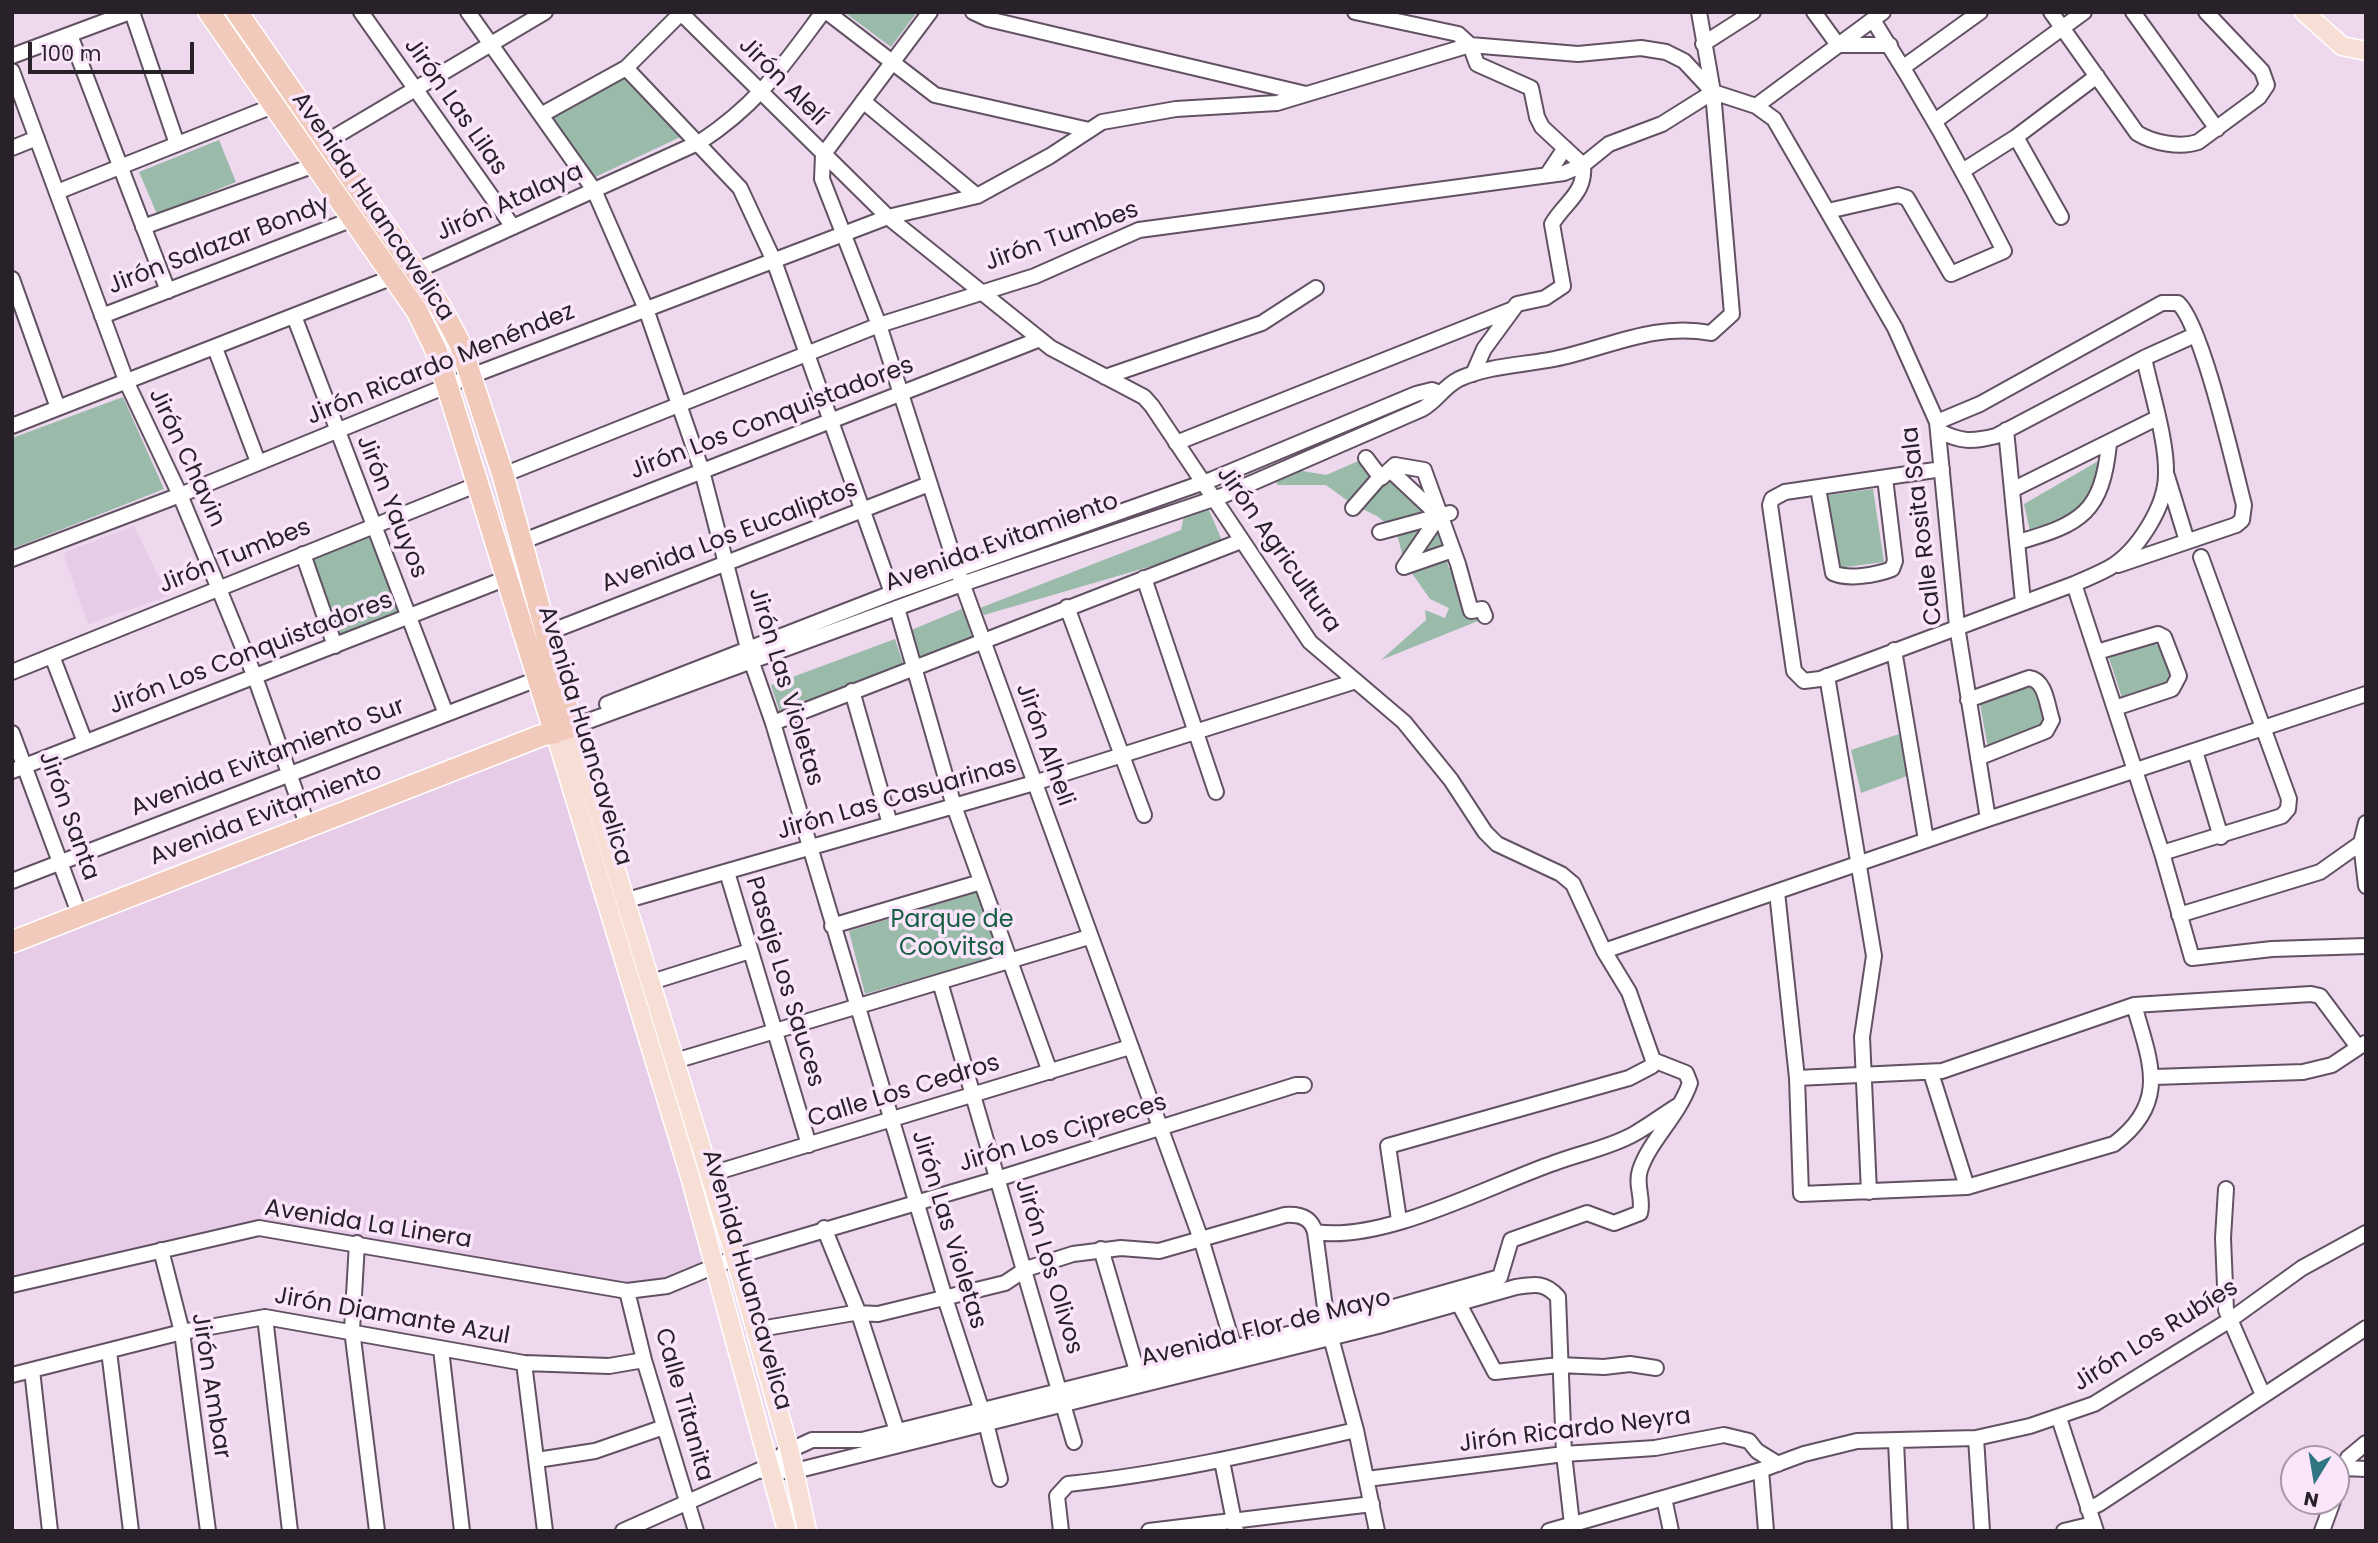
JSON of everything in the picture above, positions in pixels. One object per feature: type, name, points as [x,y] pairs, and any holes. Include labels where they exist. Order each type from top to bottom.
[{"type":"highway","name":"Avenida Huancavelica","points":[[209,12],[393,277],[421,320],[436,350],[476,485],[558,728]]},
{"type":"highway","name":"Avenida Huancavelica","points":[[237,12],[440,306],[460,344],[503,475],[547,633],[558,728]]},
{"type":"highway","name":"Avenida Evitamiento","points":[[12,942],[558,728]]},
{"type":"main road","points":[[2304,12],[2342,46],[2366,51]]},
{"type":"main road","name":"Avenida Huancavelica","points":[[558,728],[617,904],[699,1178],[716,1266],[768,1469],[787,1531]]},
{"type":"main road","name":"Avenida Huancavelica","points":[[699,1178],[734,1258],[790,1452],[807,1531]]},
{"type":"street","points":[[12,56],[131,12],[177,144]]},
{"type":"street","name":"Jirón Las Lilas","points":[[361,12],[513,227]]},
{"type":"street","name":"Jirón Las Violetas","points":[[468,12],[594,190],[646,309],[702,471],[749,654],[773,723],[944,1298],[984,1417],[1000,1479]]},
{"type":"street","points":[[326,142],[545,12]]},
{"type":"street","points":[[825,12],[935,95],[1089,130]]},
{"type":"street","name":"Jirón Atalaya","points":[[12,426],[393,277],[416,271],[700,142],[733,121],[760,95],[825,12]]},
{"type":"street","points":[[823,155],[930,12]]},
{"type":"street","points":[[973,12],[988,19],[1307,94]]},
{"type":"street","points":[[1355,12],[1392,16],[1458,34],[1470,45],[1477,64],[1531,88],[1542,127],[1583,165],[1584,179],[1581,190],[1552,224],[1563,286],[1545,298],[1521,301],[1484,349],[1473,374]]},
{"type":"street","points":[[1699,12],[1713,92]]},
{"type":"street","points":[[1703,44],[1753,12]]},
{"type":"street","points":[[1814,12],[1838,45]]},
{"type":"street","points":[[1905,66],[1980,12]]},
{"type":"street","points":[[2051,12],[2129,125],[2145,138],[2189,145],[2217,129],[2259,97],[2267,85],[2262,71],[2206,12]]},
{"type":"street","points":[[1935,121],[2084,12]]},
{"type":"street","points":[[2133,12],[2217,129]]},
{"type":"street","points":[[541,115],[626,68],[680,13]]},
{"type":"street","name":"Jirón Alelí","points":[[680,13],[823,155]]},
{"type":"street","points":[[1470,45],[1578,54],[1640,48],[1666,52],[1684,61],[1713,92],[1756,106],[1878,16],[1890,45],[1905,66],[1964,170],[2004,251],[1951,274],[1907,198],[1898,195],[1828,211]]},
{"type":"street","points":[[70,35],[168,290]]},
{"type":"street","name":"Jirón Ricardo Menéndez","points":[[12,559],[180,495],[471,376],[888,217],[978,196],[1102,122],[1176,109],[1277,103],[1470,45]]},
{"type":"street","points":[[1838,45],[1890,45]]},
{"type":"street","points":[[626,68],[700,142],[740,188],[774,261],[891,593]]},
{"type":"street","name":"Jirón Chavin","points":[[12,71],[127,383],[180,495],[255,677],[308,827]]},
{"type":"street","points":[[1964,170],[2016,137],[2097,76]]},
{"type":"street","points":[[1583,165],[1609,144],[1662,124],[1713,92]]},
{"type":"street","name":"Avenida Evitamiento","points":[[749,654],[897,608],[1212,499],[1422,409],[1432,404],[1448,385],[1473,374],[1562,357],[1647,332],[1676,329],[1711,333],[1732,314],[1713,92]]},
{"type":"street","points":[[863,101],[978,196]]},
{"type":"street","points":[[57,192],[273,106]]},
{"type":"street","name":"Calle Rosita Sala","points":[[1756,106],[1774,119],[1895,328],[1938,426],[1957,626],[1988,819]]},
{"type":"street","points":[[2016,137],[2061,217]]},
{"type":"street","points":[[12,148],[37,138]]},
{"type":"street","points":[[1547,175],[1565,148]]},
{"type":"street","name":"Jirón Agricultura","points":[[823,155],[888,217],[1040,339],[1144,397],[1310,642],[1404,722],[1451,780],[1485,832],[1506,850],[1552,870],[1573,884],[1604,951],[1629,992],[1653,1062]]},
{"type":"street","name":"Jirón Alheli","points":[[823,155],[822,179],[879,325],[962,584],[1202,1242],[1234,1348]]},
{"type":"street","points":[[144,227],[315,165]]},
{"type":"street","name":"Jirón Tumbes","points":[[503,475],[879,325],[1035,276],[1139,230],[1564,173],[1583,165]]},
{"type":"street","name":"Jirón Salazar Bondy","points":[[102,316],[353,219]]},
{"type":"street","points":[[12,279],[17,308],[58,408]]},
{"type":"street","points":[[1105,377],[1262,323],[1317,288]]},
{"type":"street","points":[[1942,470],[1776,495],[1770,505],[1794,671],[1804,681],[1827,676],[2074,584],[2110,567],[2236,525],[2242,520],[2244,505],[2195,335],[2184,308],[2170,301],[1938,426],[1958,441],[1972,443],[2006,430],[2144,358],[2195,335]]},
{"type":"street","points":[[1176,443],[1513,309]]},
{"type":"street","name":"Jirón Yauyos","points":[[294,316],[446,714]]},
{"type":"street","name":"Jirón Los Conquistadores","points":[[521,542],[1040,339]]},
{"type":"street","points":[[215,348],[258,463]]},
{"type":"street","points":[[2144,358],[2166,475],[2187,541]]},
{"type":"street","name":"Avenida Evitamiento","points":[[558,728],[749,654],[891,593],[1202,482],[1416,394],[1432,390],[1440,393]]},
{"type":"street","points":[[2012,490],[2157,418]]},
{"type":"street","points":[[2006,430],[2023,601]]},
{"type":"street","points":[[2018,542],[2071,522],[2091,505],[2105,480],[2109,443]]},
{"type":"street","points":[[1366,458],[1445,514]]},
{"type":"street","points":[[1353,508],[1395,465],[1424,470],[1453,550],[1471,611],[1482,609],[1485,616]]},
{"type":"street","points":[[2110,567],[2146,529],[2160,499],[2166,475]]},
{"type":"street","points":[[1818,488],[1833,573],[1841,576],[1885,572],[1892,569],[1895,561],[1885,478]]},
{"type":"street","name":"Avenida Los Eucaliptos","points":[[547,633],[929,484]]},
{"type":"street","name":"Jirón Tumbes","points":[[12,672],[476,485]]},
{"type":"street","points":[[1380,532],[1445,514]]},
{"type":"street","points":[[1445,514],[1404,567],[1453,550]]},
{"type":"street","points":[[773,723],[982,639],[1241,541]]},
{"type":"street","points":[[303,555],[335,646]]},
{"type":"street","points":[[2162,853],[2282,816],[2288,809],[2289,799],[2201,557]]},
{"type":"street","name":"Jirón Los Conquistadores","points":[[19,769],[507,578]]},
{"type":"street","points":[[1144,578],[1216,792]]},
{"type":"street","points":[[2074,584],[2162,853],[2192,958],[2272,948],[2366,946]]},
{"type":"street","points":[[1067,607],[1144,815]]},
{"type":"street","points":[[897,608],[954,806],[1050,1072]]},
{"type":"street","points":[[2097,652],[2158,634],[2164,637],[2179,676],[2172,689],[2115,708]]},
{"type":"street","points":[[1895,650],[1926,840]]},
{"type":"street","points":[[52,656],[85,743]]},
{"type":"street","points":[[1827,676],[1874,956],[1862,1037],[1869,1192]]},
{"type":"street","name":"Avenida Evitamiento Sur","points":[[12,881],[540,678]]},
{"type":"street","points":[[1968,700],[2035,678],[2040,683],[2052,720],[2046,731],[1978,758]]},
{"type":"street","name":"Jirón Las Casuarinas","points":[[617,904],[1034,783],[1356,681]]},
{"type":"street","points":[[852,691],[890,824]]},
{"type":"street","points":[[1604,951],[1988,819],[2366,694]]},
{"type":"street","name":"Jirón Santa","points":[[12,733],[19,769],[62,861],[80,916]]},
{"type":"street","points":[[2195,751],[2221,837]]},
{"type":"street","points":[[2366,823],[2361,843],[2366,886]]},
{"type":"street","points":[[2179,915],[2320,872],[2361,843]]},
{"type":"street","name":"Pasaje Los Sauces","points":[[727,872],[809,1145]]},
{"type":"street","points":[[832,926],[981,882]]},
{"type":"street","points":[[1777,892],[1797,1078],[1801,1194],[1967,1187],[2114,1144],[2133,1129],[2143,1112],[2154,1077],[2134,1005]]},
{"type":"street","points":[[665,1063],[1089,937]]},
{"type":"street","points":[[641,986],[750,951]]},
{"type":"street","name":"Jirón Los Olivos","points":[[940,982],[1026,1269],[1074,1442]]},
{"type":"street","points":[[1797,1078],[1931,1073],[2134,1005],[2311,994],[2320,996],[2362,1045],[2332,1065],[2303,1072],[2154,1077]]},
{"type":"street","name":"Calle Los Cedros","points":[[699,1178],[1130,1047]]},
{"type":"street","points":[[1315,1232],[1351,1234],[1429,1212],[1553,1163],[1610,1145],[1634,1134],[1682,1104],[1690,1083],[1689,1074],[1653,1062],[1629,1078],[1388,1146],[1399,1220]]},
{"type":"street","points":[[1931,1073],[1967,1187]]},
{"type":"street","name":"Jirón Los Cipreces","points":[[716,1266],[824,1228],[997,1179],[1296,1085],[1304,1085]]},
{"type":"street","name":"Avenida Flor de Mayo","points":[[768,1469],[795,1471],[984,1417],[1329,1330],[1500,1277],[1511,1240],[1587,1213],[1614,1223],[1640,1213],[1639,1171],[1646,1155],[1682,1104]]},
{"type":"street","points":[[2226,1189],[2222,1238],[2226,1310],[2263,1395]]},
{"type":"street","points":[[754,1330],[859,1314],[878,1314],[1005,1283],[1026,1269],[1101,1249],[1159,1251],[1202,1242],[1285,1215],[1303,1217],[1313,1224],[1315,1232],[1329,1330],[1356,1430],[1377,1531]]},
{"type":"street","name":"Avenida La Linera","points":[[12,1285],[259,1228],[627,1291],[667,1286],[716,1266]]},
{"type":"street","points":[[824,1228],[859,1314],[897,1431]]},
{"type":"street","name":"Jirón Los Rubíes","points":[[1549,1531],[1572,1524],[1590,1525],[1664,1498],[1761,1470],[1804,1454],[1857,1441],[1976,1438],[2059,1418],[2094,1404],[2230,1320],[2302,1268],[2366,1233]]},
{"type":"street","points":[[357,1243],[352,1330],[377,1531]]},
{"type":"street","points":[[1101,1249],[1137,1371]]},
{"type":"street","name":"Jirón Ambar","points":[[161,1250],[182,1332],[208,1531]]},
{"type":"street","name":"Avenida Flor de Mayo","points":[[1063,1398],[1137,1371],[1234,1348],[1460,1304],[1516,1287],[1548,1286],[1558,1297],[1559,1305],[1564,1454],[1572,1524]]},
{"type":"street","name":"Calle Titanita","points":[[627,1291],[644,1360],[696,1531]]},
{"type":"street","points":[[1460,1304],[1495,1372],[1559,1365],[1604,1367],[1630,1364],[1656,1368]]},
{"type":"street","points":[[265,1317],[290,1531]]},
{"type":"street","name":"Jirón Diamante Azul","points":[[12,1375],[182,1332],[265,1317],[352,1330],[524,1363],[609,1366],[644,1360]]},
{"type":"street","points":[[2088,1508],[2099,1504],[2366,1328]]},
{"type":"street","points":[[440,1349],[462,1531]]},
{"type":"street","points":[[108,1351],[131,1531]]},
{"type":"street","points":[[524,1363],[545,1531]]},
{"type":"street","points":[[32,1370],[50,1531]]},
{"type":"street","name":"Avenida Flor de Mayo","points":[[623,1531],[687,1501],[768,1469],[812,1440],[846,1442],[984,1417]]},
{"type":"street","points":[[2059,1418],[2094,1527],[2064,1531]]},
{"type":"street","points":[[537,1460],[595,1451],[664,1427]]},
{"type":"street","points":[[1061,1531],[1057,1496],[1068,1484],[1126,1478],[1222,1461],[1356,1430]]},
{"type":"street","name":"Jirón Ricardo Neyra","points":[[1367,1479],[1564,1454],[1655,1448],[1724,1435],[1749,1441],[1757,1451],[1778,1464]]},
{"type":"street","points":[[1976,1438],[1982,1531]]},
{"type":"street","points":[[1895,1441],[1900,1531]]},
{"type":"street","points":[[2350,1456],[2366,1443]]},
{"type":"street","points":[[1222,1461],[1236,1526]]},
{"type":"street","points":[[1761,1470],[1766,1531]]},
{"type":"street","points":[[1664,1498],[1671,1531]]},
{"type":"street","points":[[1149,1531],[1236,1526],[1373,1504]]},
{"type":"shaded area","points":[[134,526],[168,596],[88,624],[63,553]]},
{"type":"shaded area","points":[[550,738],[712,1266],[676,1278],[624,1286],[274,1224],[12,1281],[12,947]]},
{"type":"green space","points":[[844,12],[917,12],[891,47]]},
{"type":"green space","points":[[626,75],[687,134],[593,178],[549,114]]},
{"type":"green space","points":[[219,140],[236,182],[157,214],[139,172]]},
{"type":"green space","points":[[123,397],[164,489],[12,549],[12,438]]},
{"type":"green space","points":[[2107,456],[2091,504],[2031,536],[2024,504]]},
{"type":"green space","points":[[1363,459],[1375,479],[1352,504],[1326,485],[1278,485],[1274,479],[1297,470],[1326,475]]},
{"type":"green space","points":[[1390,475],[1427,514],[1388,525],[1377,516],[1356,506]]},
{"type":"green space","points":[[1873,489],[1884,562],[1839,568],[1828,495]]},
{"type":"green space","points":[[1206,503],[1224,545],[984,615],[980,608],[1181,530],[1185,511]]},
{"type":"green space","points":[[1432,523],[1403,557],[1397,534]]},
{"type":"green space","points":[[1437,526],[1445,551],[1409,564]]},
{"type":"green space","points":[[371,534],[403,612],[338,638],[309,557]]},
{"type":"green space","points":[[1445,554],[1449,568],[1457,566],[1483,619],[1381,660],[1426,620],[1425,610],[1445,618],[1449,608],[1430,599],[1411,572]]},
{"type":"green space","points":[[964,608],[975,636],[919,657],[909,631]]},
{"type":"green space","points":[[895,639],[904,666],[781,716],[771,685]]},
{"type":"green space","points":[[2152,643],[2160,646],[2172,678],[2170,686],[2123,701],[2109,658]]},
{"type":"green space","points":[[2030,686],[2036,690],[2047,723],[1988,748],[1980,704]]},
{"type":"green space","points":[[1899,734],[1907,776],[1861,793],[1851,750]]},
{"type":"green space","name":"Parque de Coovitsa","points":[[978,892],[1001,955],[865,994],[849,931]]}]
